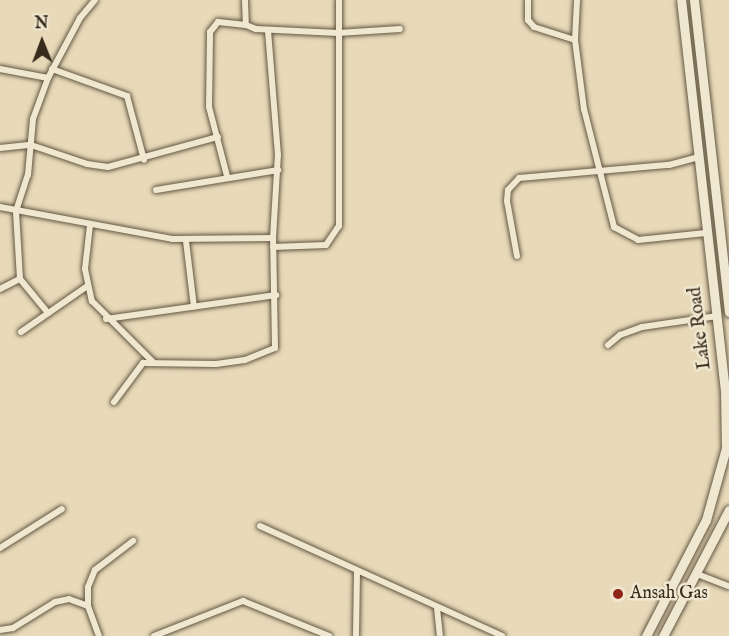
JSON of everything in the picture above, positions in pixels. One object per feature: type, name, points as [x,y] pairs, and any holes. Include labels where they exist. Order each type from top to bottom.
[{"type":"main road","name":"Lake Road","points":[[646,636],[710,512],[721,481],[728,437],[717,316],[696,158],[681,0]]},
{"type":"main road","name":"Lake Road","points":[[693,0],[725,236],[729,312]]},
{"type":"main road","points":[[663,636],[728,516]]},
{"type":"street","points":[[48,313],[20,279],[16,211],[32,145],[33,119],[48,78],[95,0]]},
{"type":"street","points":[[245,0],[246,25]]},
{"type":"street","points":[[273,248],[326,245],[339,226],[339,0]]},
{"type":"street","points":[[528,0],[528,20],[534,27],[575,40]]},
{"type":"street","points":[[577,0],[575,40],[598,171],[614,227],[621,235],[638,240],[706,233]]},
{"type":"street","points":[[227,176],[208,95],[210,32],[218,22],[268,30],[338,33],[400,28]]},
{"type":"street","points":[[114,402],[136,369],[153,363],[216,364],[271,352],[278,339],[273,238],[278,170],[268,30]]},
{"type":"street","points":[[0,69],[48,78]]},
{"type":"street","points":[[52,69],[127,96],[144,160]]},
{"type":"street","points":[[0,148],[32,145],[87,164],[108,167],[144,160],[218,137]]},
{"type":"street","points":[[517,256],[507,201],[513,183],[696,158]]},
{"type":"street","points":[[156,190],[227,176],[278,170]]},
{"type":"street","points":[[0,207],[186,241],[273,238]]},
{"type":"street","points":[[90,225],[86,287],[106,319],[153,363]]},
{"type":"street","points":[[186,241],[194,307]]},
{"type":"street","points":[[0,289],[20,279]]},
{"type":"street","points":[[21,332],[86,287]]},
{"type":"street","points":[[106,319],[276,295]]},
{"type":"street","points":[[608,345],[620,335],[642,327],[717,316]]},
{"type":"street","points":[[0,548],[62,509]]},
{"type":"street","points":[[260,526],[502,636]]},
{"type":"street","points":[[99,636],[88,606],[88,587],[95,570],[133,541]]},
{"type":"street","points":[[356,636],[357,572]]},
{"type":"street","points":[[697,574],[729,586]]},
{"type":"street","points":[[0,630],[13,628],[55,602],[80,600],[88,606]]},
{"type":"street","points":[[154,636],[243,601],[329,636]]},
{"type":"street","points":[[437,608],[440,636]]},
{"type":"place","name":"Ansah Gas","points":[[618,594]]}]
